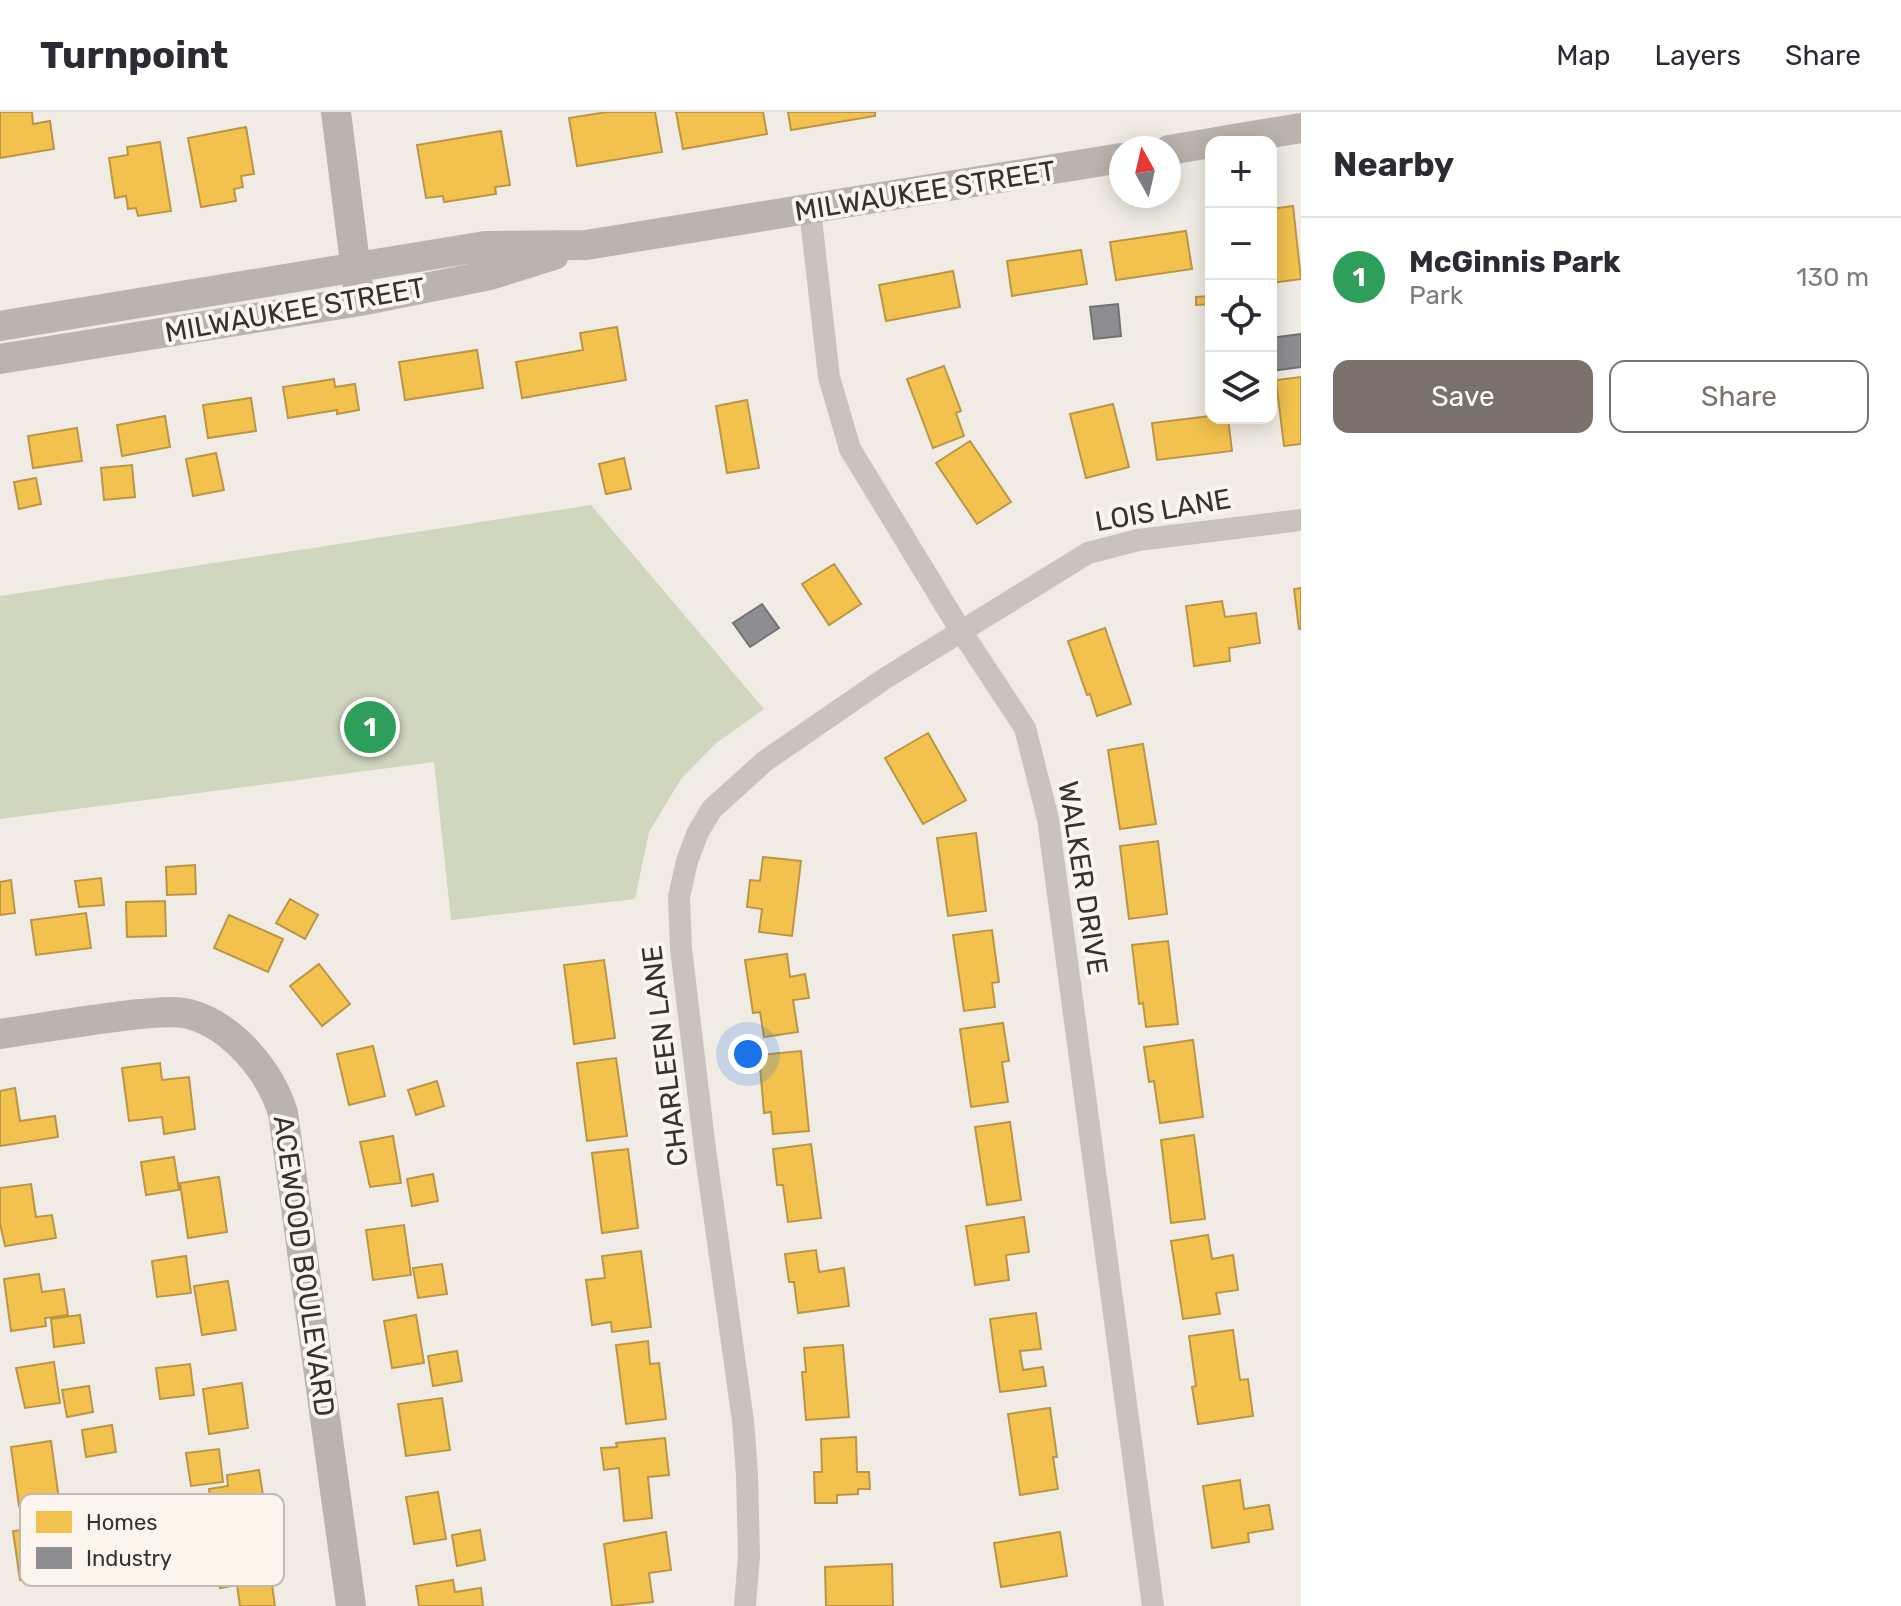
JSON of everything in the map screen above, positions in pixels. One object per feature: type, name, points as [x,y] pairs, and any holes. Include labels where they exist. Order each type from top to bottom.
[{"type":"street","points":[[336,112],[360,301]]},
{"type":"street","points":[[1251,136],[1301,128]]},
{"type":"street","points":[[1181,148],[1205,144]]},
{"type":"street","name":"MILWAUKEE STREET","points":[[0,326],[485,246],[586,245],[1109,160]]},
{"type":"street","name":"WALKER DRIVE","points":[[810,210],[829,377],[850,449],[961,631],[1025,728],[1048,819],[1153,1606]]},
{"type":"street","name":"MILWAUKEE STREET","points":[[0,359],[360,301],[490,275],[586,245]]},
{"type":"street","name":"LOIS LANE","points":[[961,631],[1088,553],[1138,540],[1301,520]]},
{"type":"street","name":"CHARLEEN LANE","points":[[745,1606],[749,1556],[743,1421],[705,1149],[681,949],[679,897],[687,861],[698,832],[712,809],[765,761],[884,679],[961,631]]},
{"type":"street","name":"ACEWOOD BOULEVARD","points":[[0,1034],[107,1017],[165,1012],[189,1014],[234,1037],[269,1079],[283,1113],[351,1606]]},
{"type":"green space","points":[[591,505],[764,709],[715,744],[681,779],[649,832],[635,899],[451,920],[434,762],[0,819],[0,596]]},
{"type":"building: Homes","points":[[0,112],[32,112],[33,124],[50,121],[54,149],[0,158]]},
{"type":"building: Homes","points":[[607,112],[655,112],[662,152],[577,166],[569,118]]},
{"type":"building: Homes","points":[[676,112],[763,112],[767,134],[683,149]]},
{"type":"building: Homes","points":[[788,112],[875,112],[875,116],[791,130]]},
{"type":"building: Homes","points":[[246,127],[254,174],[241,176],[243,187],[234,189],[236,201],[201,207],[188,138]]},
{"type":"building: Homes","points":[[501,131],[510,185],[495,187],[496,194],[444,202],[443,196],[426,198],[417,145]]},
{"type":"building: Homes","points":[[160,142],[171,211],[138,216],[136,208],[128,209],[126,196],[115,198],[109,158],[128,155],[127,147]]},
{"type":"building: Homes","points":[[1293,206],[1301,279],[1277,282],[1277,208]]},
{"type":"building: Homes","points":[[1186,231],[1192,269],[1116,280],[1110,242]]},
{"type":"building: Homes","points":[[1081,250],[1087,284],[1012,296],[1007,261]]},
{"type":"building: Homes","points":[[953,271],[960,307],[886,321],[879,285]]},
{"type":"building: Homes","points":[[1205,296],[1205,304],[1196,305],[1196,297]]},
{"type":"building: Homes","points":[[617,327],[626,380],[522,398],[516,362],[583,350],[580,333]]},
{"type":"building: Homes","points":[[477,350],[483,388],[405,400],[399,362]]},
{"type":"building: Homes","points":[[944,366],[961,411],[956,413],[964,436],[933,448],[907,379]]},
{"type":"building: Homes","points":[[1301,377],[1301,444],[1284,446],[1277,380]]},
{"type":"building: Homes","points":[[334,379],[335,387],[355,384],[359,410],[337,414],[337,410],[288,418],[283,387]]},
{"type":"building: Homes","points":[[251,398],[256,431],[208,438],[203,405]]},
{"type":"building: Homes","points":[[747,400],[759,468],[727,473],[716,406]]},
{"type":"building: Homes","points":[[1113,404],[1129,467],[1086,478],[1070,414]]},
{"type":"building: Homes","points":[[165,416],[170,447],[122,456],[117,425]]},
{"type":"building: Homes","points":[[1205,417],[1205,424],[1229,424],[1232,451],[1157,460],[1152,423]]},
{"type":"building: Homes","points":[[77,428],[82,461],[33,468],[28,436]]},
{"type":"building: Homes","points":[[970,441],[1011,502],[977,524],[936,463]]},
{"type":"building: Homes","points":[[216,453],[224,490],[193,496],[186,459]]},
{"type":"building: Homes","points":[[624,458],[631,489],[606,494],[599,464]]},
{"type":"building: Homes","points":[[132,465],[135,497],[104,500],[101,468]]},
{"type":"building: Homes","points":[[36,478],[41,504],[19,509],[14,482]]},
{"type":"building: Homes","points":[[834,564],[861,604],[829,625],[802,584]]},
{"type":"building: Homes","points":[[1301,588],[1301,629],[1299,629],[1294,589]]},
{"type":"building: Homes","points":[[1222,601],[1225,617],[1256,613],[1260,643],[1229,648],[1230,661],[1194,666],[1186,606]]},
{"type":"building: Homes","points":[[1105,628],[1131,704],[1097,716],[1068,641]]},
{"type":"building: Homes","points":[[928,733],[966,800],[923,824],[885,758]]},
{"type":"building: Homes","points":[[1143,744],[1156,824],[1120,829],[1108,750]]},
{"type":"building: Homes","points":[[976,833],[986,911],[948,916],[937,838]]},
{"type":"building: Homes","points":[[1158,841],[1167,914],[1129,919],[1120,846]]},
{"type":"building: Homes","points":[[763,857],[801,861],[792,936],[759,932],[762,909],[747,907],[750,880],[760,881]]},
{"type":"building: Homes","points":[[195,865],[196,894],[167,895],[166,867]]},
{"type":"building: Homes","points":[[101,878],[104,905],[79,907],[75,881]]},
{"type":"building: Homes","points":[[11,880],[15,913],[0,915],[0,882]]},
{"type":"building: Homes","points":[[290,899],[318,915],[305,939],[276,923]]},
{"type":"building: Homes","points":[[165,901],[166,936],[127,937],[126,902]]},
{"type":"building: Homes","points":[[86,913],[91,948],[36,955],[31,920]]},
{"type":"building: Homes","points":[[229,915],[283,939],[268,972],[214,948]]},
{"type":"building: Homes","points":[[992,930],[999,982],[992,983],[995,1007],[964,1011],[953,935]]},
{"type":"building: Homes","points":[[1168,941],[1178,1024],[1146,1027],[1143,1003],[1139,1004],[1132,945]]},
{"type":"building: Homes","points":[[787,954],[790,977],[805,974],[809,998],[793,1000],[798,1032],[764,1037],[760,1012],[753,1013],[745,960]]},
{"type":"building: Homes","points":[[604,960],[615,1038],[574,1044],[564,965]]},
{"type":"building: Homes","points":[[319,964],[350,1004],[322,1026],[290,986]]},
{"type":"building: Homes","points":[[1003,1023],[1009,1061],[1002,1062],[1008,1102],[971,1107],[960,1029]]},
{"type":"building: Homes","points":[[1193,1040],[1203,1117],[1160,1123],[1154,1081],[1149,1082],[1144,1047]]},
{"type":"building: Homes","points":[[373,1046],[385,1096],[349,1105],[337,1054]]},
{"type":"building: Homes","points":[[801,1051],[809,1131],[773,1134],[771,1112],[764,1113],[759,1055]]},
{"type":"building: Homes","points":[[616,1058],[627,1136],[587,1141],[577,1063]]},
{"type":"building: Homes","points":[[160,1063],[162,1080],[189,1077],[195,1129],[164,1134],[162,1117],[129,1121],[122,1068]]},
{"type":"building: Homes","points":[[437,1081],[444,1106],[416,1115],[408,1090]]},
{"type":"building: Homes","points":[[15,1088],[20,1121],[55,1116],[58,1137],[0,1146],[0,1091]]},
{"type":"building: Homes","points":[[1010,1122],[1021,1200],[987,1205],[975,1127]]},
{"type":"building: Homes","points":[[1194,1135],[1205,1219],[1171,1223],[1161,1140]]},
{"type":"building: Homes","points":[[393,1136],[401,1183],[370,1187],[360,1142]]},
{"type":"building: Homes","points":[[811,1144],[821,1218],[788,1222],[783,1185],[777,1185],[773,1149]]},
{"type":"building: Homes","points":[[628,1149],[638,1228],[602,1233],[592,1153]]},
{"type":"building: Homes","points":[[174,1157],[179,1190],[146,1195],[141,1162]]},
{"type":"building: Homes","points":[[433,1174],[438,1201],[412,1206],[407,1179]]},
{"type":"building: Homes","points":[[219,1177],[227,1232],[188,1238],[180,1183]]},
{"type":"building: Homes","points":[[31,1184],[36,1217],[52,1215],[56,1238],[5,1246],[0,1224],[0,1188]]},
{"type":"building: Homes","points":[[1024,1217],[1029,1252],[1006,1255],[1009,1280],[975,1285],[966,1226]]},
{"type":"building: Homes","points":[[404,1225],[411,1275],[373,1280],[366,1230]]},
{"type":"building: Homes","points":[[1208,1235],[1212,1259],[1233,1255],[1238,1290],[1216,1293],[1220,1314],[1183,1319],[1171,1241]]},
{"type":"building: Homes","points":[[816,1250],[819,1272],[844,1268],[849,1306],[798,1313],[794,1282],[789,1282],[785,1254]]},
{"type":"building: Homes","points":[[641,1251],[651,1327],[612,1332],[611,1322],[592,1325],[586,1280],[605,1278],[602,1256]]},
{"type":"building: Homes","points":[[186,1256],[191,1293],[157,1297],[152,1261]]},
{"type":"building: Homes","points":[[442,1264],[447,1294],[418,1298],[413,1268]]},
{"type":"building: Homes","points":[[39,1274],[42,1292],[64,1289],[68,1315],[45,1318],[46,1326],[11,1331],[4,1279]]},
{"type":"building: Homes","points":[[228,1281],[236,1330],[202,1335],[194,1286]]},
{"type":"building: Homes","points":[[1036,1313],[1041,1349],[1020,1351],[1023,1370],[1043,1367],[1046,1386],[1000,1392],[990,1319]]},
{"type":"building: Homes","points":[[80,1315],[84,1343],[54,1347],[51,1319]]},
{"type":"building: Homes","points":[[416,1315],[424,1363],[392,1368],[384,1321]]},
{"type":"building: Homes","points":[[1233,1330],[1240,1380],[1248,1379],[1253,1416],[1198,1424],[1189,1336]]},
{"type":"building: Homes","points":[[648,1341],[650,1364],[659,1363],[666,1419],[626,1424],[616,1345]]},
{"type":"building: Homes","points":[[843,1345],[849,1417],[806,1420],[802,1372],[806,1372],[804,1348]]},
{"type":"building: Homes","points":[[457,1351],[462,1381],[433,1386],[428,1356]]},
{"type":"building: Homes","points":[[54,1362],[60,1403],[25,1408],[16,1368]]},
{"type":"building: Homes","points":[[190,1364],[194,1395],[160,1399],[156,1368]]},
{"type":"building: Homes","points":[[242,1383],[248,1428],[209,1434],[203,1389]]},
{"type":"building: Homes","points":[[89,1386],[93,1412],[67,1417],[62,1390]]},
{"type":"building: Homes","points":[[442,1398],[450,1450],[406,1456],[398,1404]]},
{"type":"building: Homes","points":[[1050,1408],[1058,1489],[1020,1495],[1008,1414]]},
{"type":"building: Homes","points":[[112,1425],[116,1452],[86,1457],[82,1430]]},
{"type":"building: Homes","points":[[856,1437],[857,1472],[869,1472],[870,1489],[858,1489],[858,1494],[837,1495],[837,1503],[815,1503],[814,1472],[822,1472],[821,1439]]},
{"type":"building: Homes","points":[[665,1438],[669,1475],[648,1477],[652,1518],[624,1521],[619,1468],[604,1470],[601,1448],[617,1447],[616,1443]]},
{"type":"building: Homes","points":[[51,1441],[58,1494],[20,1494],[19,1506],[11,1447]]},
{"type":"building: Homes","points":[[219,1449],[223,1482],[191,1486],[186,1453]]},
{"type":"building: Homes","points":[[259,1470],[263,1494],[210,1494],[209,1489],[228,1486],[227,1475]]},
{"type":"building: Homes","points":[[1240,1480],[1244,1509],[1269,1505],[1273,1529],[1248,1533],[1249,1542],[1212,1548],[1203,1486]]},
{"type":"building: Homes","points":[[438,1492],[446,1539],[414,1544],[406,1497]]},
{"type":"building: Homes","points":[[20,1530],[20,1580],[13,1531]]},
{"type":"building: Homes","points":[[480,1530],[485,1560],[457,1566],[452,1535]]},
{"type":"building: Homes","points":[[666,1532],[671,1570],[649,1573],[653,1602],[612,1606],[604,1544]]},
{"type":"building: Homes","points":[[1060,1532],[1067,1576],[1001,1587],[994,1543]]},
{"type":"building: Homes","points":[[892,1564],[893,1606],[826,1606],[825,1567]]},
{"type":"building: Homes","points":[[453,1580],[455,1592],[481,1588],[483,1606],[419,1606],[416,1586]]},
{"type":"building: Homes","points":[[237,1586],[272,1586],[275,1606],[240,1606]]},
{"type":"building: Industry","points":[[1118,304],[1121,336],[1094,339],[1090,307]]},
{"type":"building: Industry","points":[[1301,334],[1301,367],[1277,370],[1277,337]]},
{"type":"building: Industry","points":[[762,604],[779,628],[750,647],[733,623]]},
{"type":"place","name":"McGinnis Park","points":[[370,727]]}]
